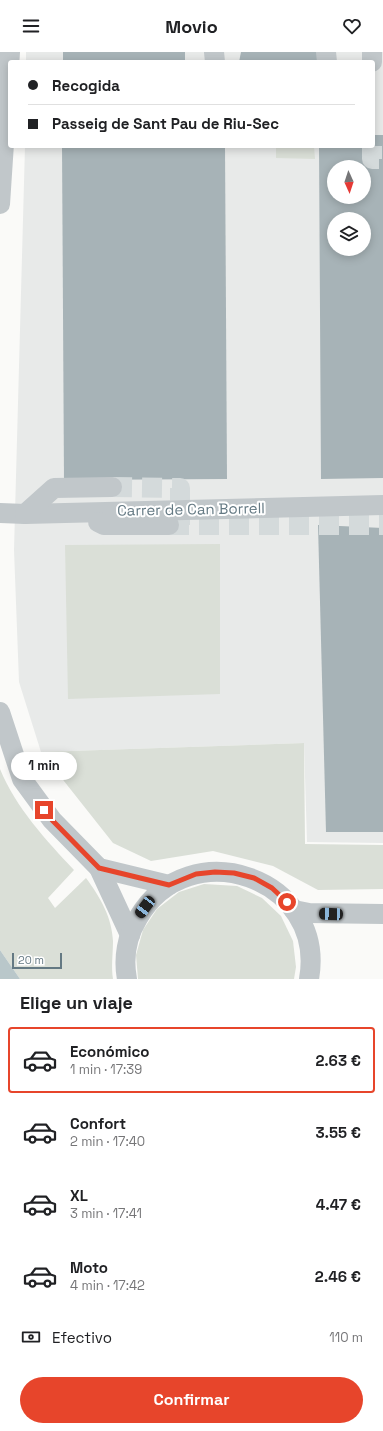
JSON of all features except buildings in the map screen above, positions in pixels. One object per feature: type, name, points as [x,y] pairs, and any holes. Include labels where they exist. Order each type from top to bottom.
[{"type":"street","points":[[0,204],[8,82]]},
{"type":"street","points":[[25,514],[54,488],[112,488]]},
{"type":"street","name":"Carrer de Can Borrell","points":[[0,513],[25,514],[383,505]]},
{"type":"street","points":[[74,512],[104,525],[169,525]]},
{"type":"street","points":[[0,712],[22,779],[52,820],[99,868],[130,935]]},
{"type":"street","points":[[99,868],[169,885]]},
{"type":"street","points":[[127,979],[125,959],[130,935],[136,920],[145,907],[156,895],[169,885],[196,874],[215,872],[234,873],[254,878],[272,888],[284,898],[294,910],[303,927],[309,945],[311,964],[310,979]]},
{"type":"street","points":[[294,910],[309,914],[383,914]]},
{"type":"shaded area","points":[[26,52],[383,52],[383,843],[307,842],[304,743],[41,752],[19,682],[14,550],[25,148],[375,148],[375,60],[26,60]]},
{"type":"shaded area","points":[[276,148],[314,148],[315,159],[276,158]]},
{"type":"shaded area","points":[[220,544],[220,694],[68,699],[65,545]]},
{"type":"shaded area","points":[[304,743],[305,844],[383,845],[383,889],[318,890],[273,866],[213,851],[151,861],[113,843],[41,752]]},
{"type":"shaded area","points":[[0,769],[14,797],[32,823],[74,870],[48,898],[55,908],[86,878],[96,892],[108,916],[112,932],[113,979],[20,979],[0,950]]},
{"type":"shaded area","points":[[204,884],[237,886],[262,898],[281,916],[293,941],[296,967],[294,979],[138,979],[136,955],[143,930],[157,909],[179,892]]},
{"type":"shaded area","points":[[0,950],[20,979],[0,979]]},
{"type":"tunnel","points":[[372,148],[372,159],[383,159]]},
{"type":"tunnel","points":[[112,487],[180,488],[180,525]]},
{"type":"tunnel","points":[[169,525],[383,525]]},
{"type":"route","points":[[44,810],[99,868],[169,885],[186,877],[206,872],[234,873],[254,878],[272,888],[287,902]]}]
